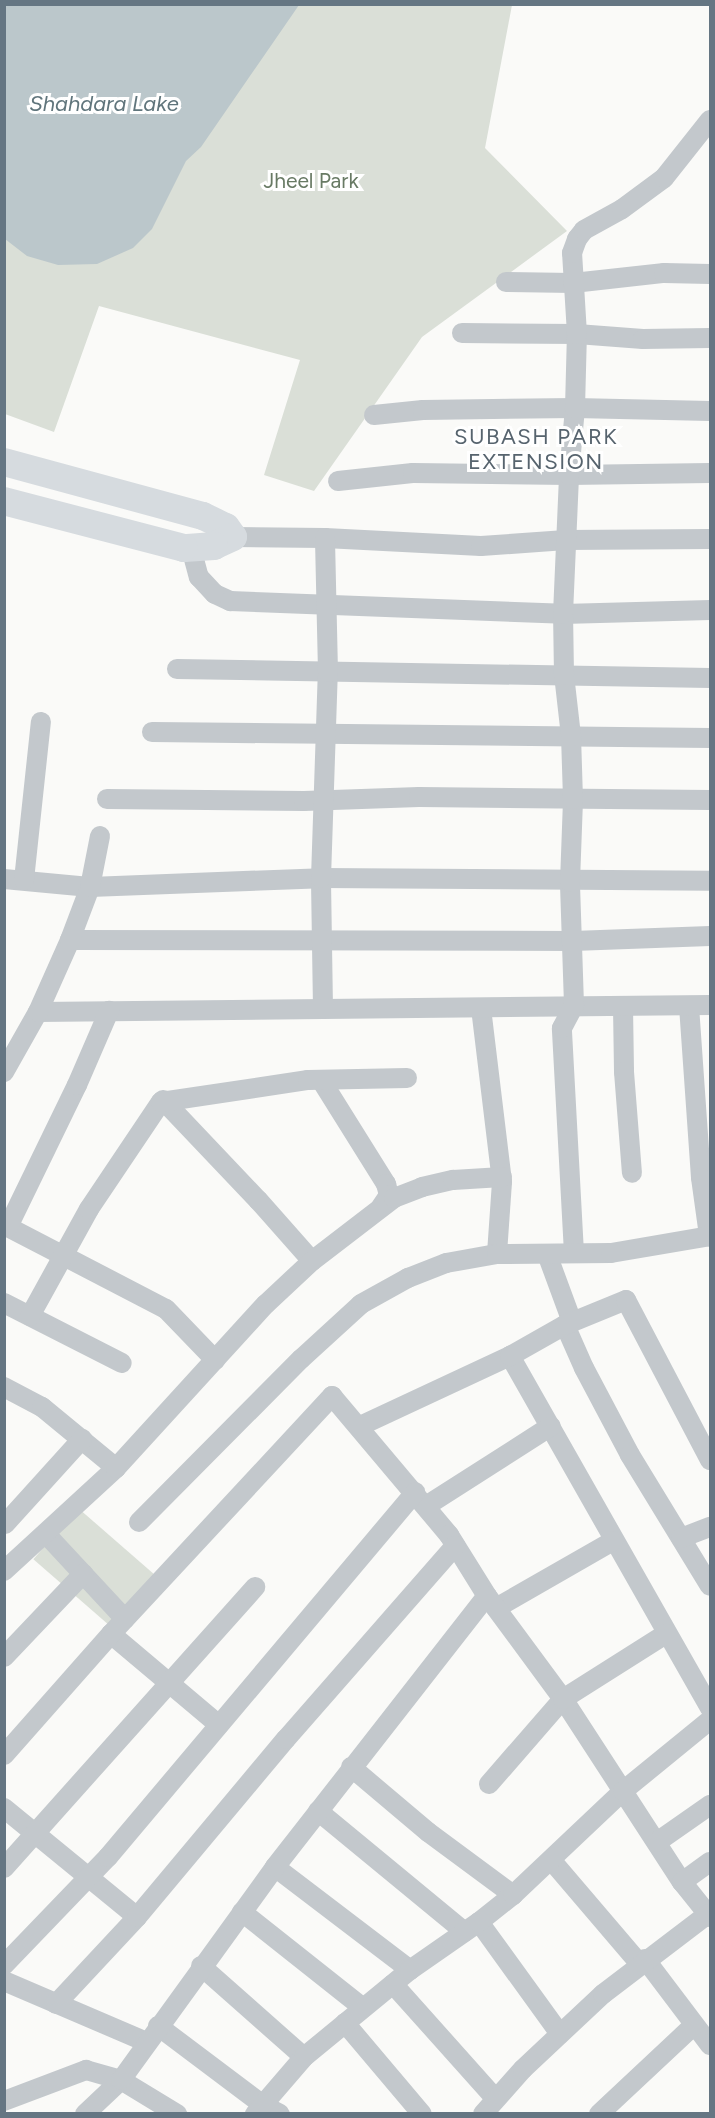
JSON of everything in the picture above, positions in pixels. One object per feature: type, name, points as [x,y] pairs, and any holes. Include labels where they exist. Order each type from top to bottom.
[{"type":"main road","points":[[4,462],[202,516],[226,527],[233,537],[214,546],[191,548],[4,501]]},
{"type":"street","points":[[574,1253],[562,1028],[574,1005],[570,882],[573,800],[562,614],[575,408],[577,334],[572,253],[577,239],[584,230],[622,209],[664,178],[711,120]]},
{"type":"street","points":[[506,282],[573,283],[664,273],[711,274]]},
{"type":"street","points":[[462,333],[577,334],[643,339],[711,338]]},
{"type":"street","points":[[374,415],[423,410],[575,408],[711,411]]},
{"type":"street","points":[[338,481],[413,473],[569,475],[711,473]]},
{"type":"street","points":[[233,537],[325,538],[481,546],[566,540],[711,539]]},
{"type":"street","points":[[323,1008],[321,878],[328,672],[325,538]]},
{"type":"street","points":[[191,548],[199,577],[215,594],[230,601],[328,603],[562,614],[711,610]]},
{"type":"street","points":[[177,669],[711,678]]},
{"type":"street","points":[[24,880],[41,722]]},
{"type":"street","points":[[152,732],[711,738]]},
{"type":"street","points":[[107,799],[323,801],[419,797],[711,800]]},
{"type":"street","points":[[4,1072],[38,1012],[70,940],[90,887],[100,836]]},
{"type":"street","points":[[4,879],[90,887],[321,878],[570,882],[711,881]]},
{"type":"street","points":[[70,940],[322,942],[573,940],[711,936]]},
{"type":"street","points":[[38,1012],[711,1005]]},
{"type":"street","points":[[139,1522],[301,1359],[361,1304],[408,1278],[447,1263],[497,1254],[611,1253],[710,1236],[700,1178],[689,1006]]},
{"type":"street","points":[[623,1007],[624,1072],[632,1173]]},
{"type":"street","points":[[481,1008],[502,1177],[497,1254]]},
{"type":"street","points":[[110,1011],[77,1085],[6,1226],[166,1309],[214,1360]]},
{"type":"street","points":[[30,1316],[94,1200],[163,1100],[321,1080],[407,1078]]},
{"type":"street","points":[[321,1080],[386,1184],[389,1195],[381,1207]]},
{"type":"street","points":[[163,1100],[258,1200],[312,1261]]},
{"type":"street","points":[[4,1571],[116,1468],[266,1305],[312,1261],[394,1198],[422,1187],[453,1180],[502,1177]]},
{"type":"street","points":[[547,1254],[569,1324],[610,1417],[711,1587]]},
{"type":"street","points":[[360,1426],[510,1356],[569,1324],[626,1300],[711,1460]]},
{"type":"street","points":[[4,1303],[122,1363]]},
{"type":"street","points":[[510,1356],[666,1634],[711,1708]]},
{"type":"street","points":[[4,1387],[42,1407],[116,1468]]},
{"type":"street","points":[[4,1755],[111,1634],[332,1396],[360,1426],[420,1499],[455,1546],[492,1602],[563,1699],[682,1882],[709,1916],[643,1962],[560,2034],[490,2108],[393,1984]]},
{"type":"street","points":[[4,1965],[88,1878],[219,1725],[420,1499],[551,1426]]},
{"type":"street","points":[[28,1548],[5,1524],[82,1439]]},
{"type":"street","points":[[681,1538],[711,1527]]},
{"type":"street","points":[[46,1534],[125,1619]]},
{"type":"street","points":[[85,2114],[121,2080],[201,1966],[351,1767],[492,1602],[613,1541]]},
{"type":"street","points":[[56,2004],[137,1917],[286,1739],[455,1546]]},
{"type":"street","points":[[4,1657],[83,1574]]},
{"type":"street","points":[[4,1868],[255,1587]]},
{"type":"street","points":[[111,1634],[219,1725]]},
{"type":"street","points":[[489,1784],[563,1699],[666,1634]]},
{"type":"street","points":[[158,2026],[266,2111],[304,2057],[410,1970],[513,1895],[552,1861],[623,1791],[711,1720]]},
{"type":"street","points":[[351,1767],[428,1832],[513,1895]]},
{"type":"street","points":[[657,1842],[711,1805]]},
{"type":"street","points":[[4,1808],[137,1917]]},
{"type":"street","points":[[318,1811],[472,1927],[560,2034]]},
{"type":"street","points":[[552,1861],[643,1962],[711,2045]]},
{"type":"street","points":[[682,1882],[711,1862]]},
{"type":"street","points":[[275,1867],[410,1970]]},
{"type":"street","points":[[242,1912],[363,2008]]},
{"type":"street","points":[[201,1966],[304,2057]]},
{"type":"street","points":[[4,1981],[146,2042]]},
{"type":"street","points":[[345,2023],[422,2114]]},
{"type":"street","points":[[599,2114],[694,2025]]},
{"type":"street","points":[[4,2101],[86,2070],[121,2080],[177,2114]]},
{"type":"green space","name":"Jheel Park","points":[[4,5],[512,5],[485,148],[567,231],[422,337],[314,491],[264,475],[300,360],[99,306],[54,432],[5,414]]},
{"type":"green space","points":[[78,1508],[163,1582],[119,1633],[33,1559]]},
{"type":"water","name":"Shahdara Lake","points":[[4,5],[299,5],[201,147],[186,161],[152,229],[133,248],[97,264],[58,265],[27,256],[5,239]]},
{"type":"district","name":"SUBASH PARK EXTENSION","points":[[536,449]]}]
